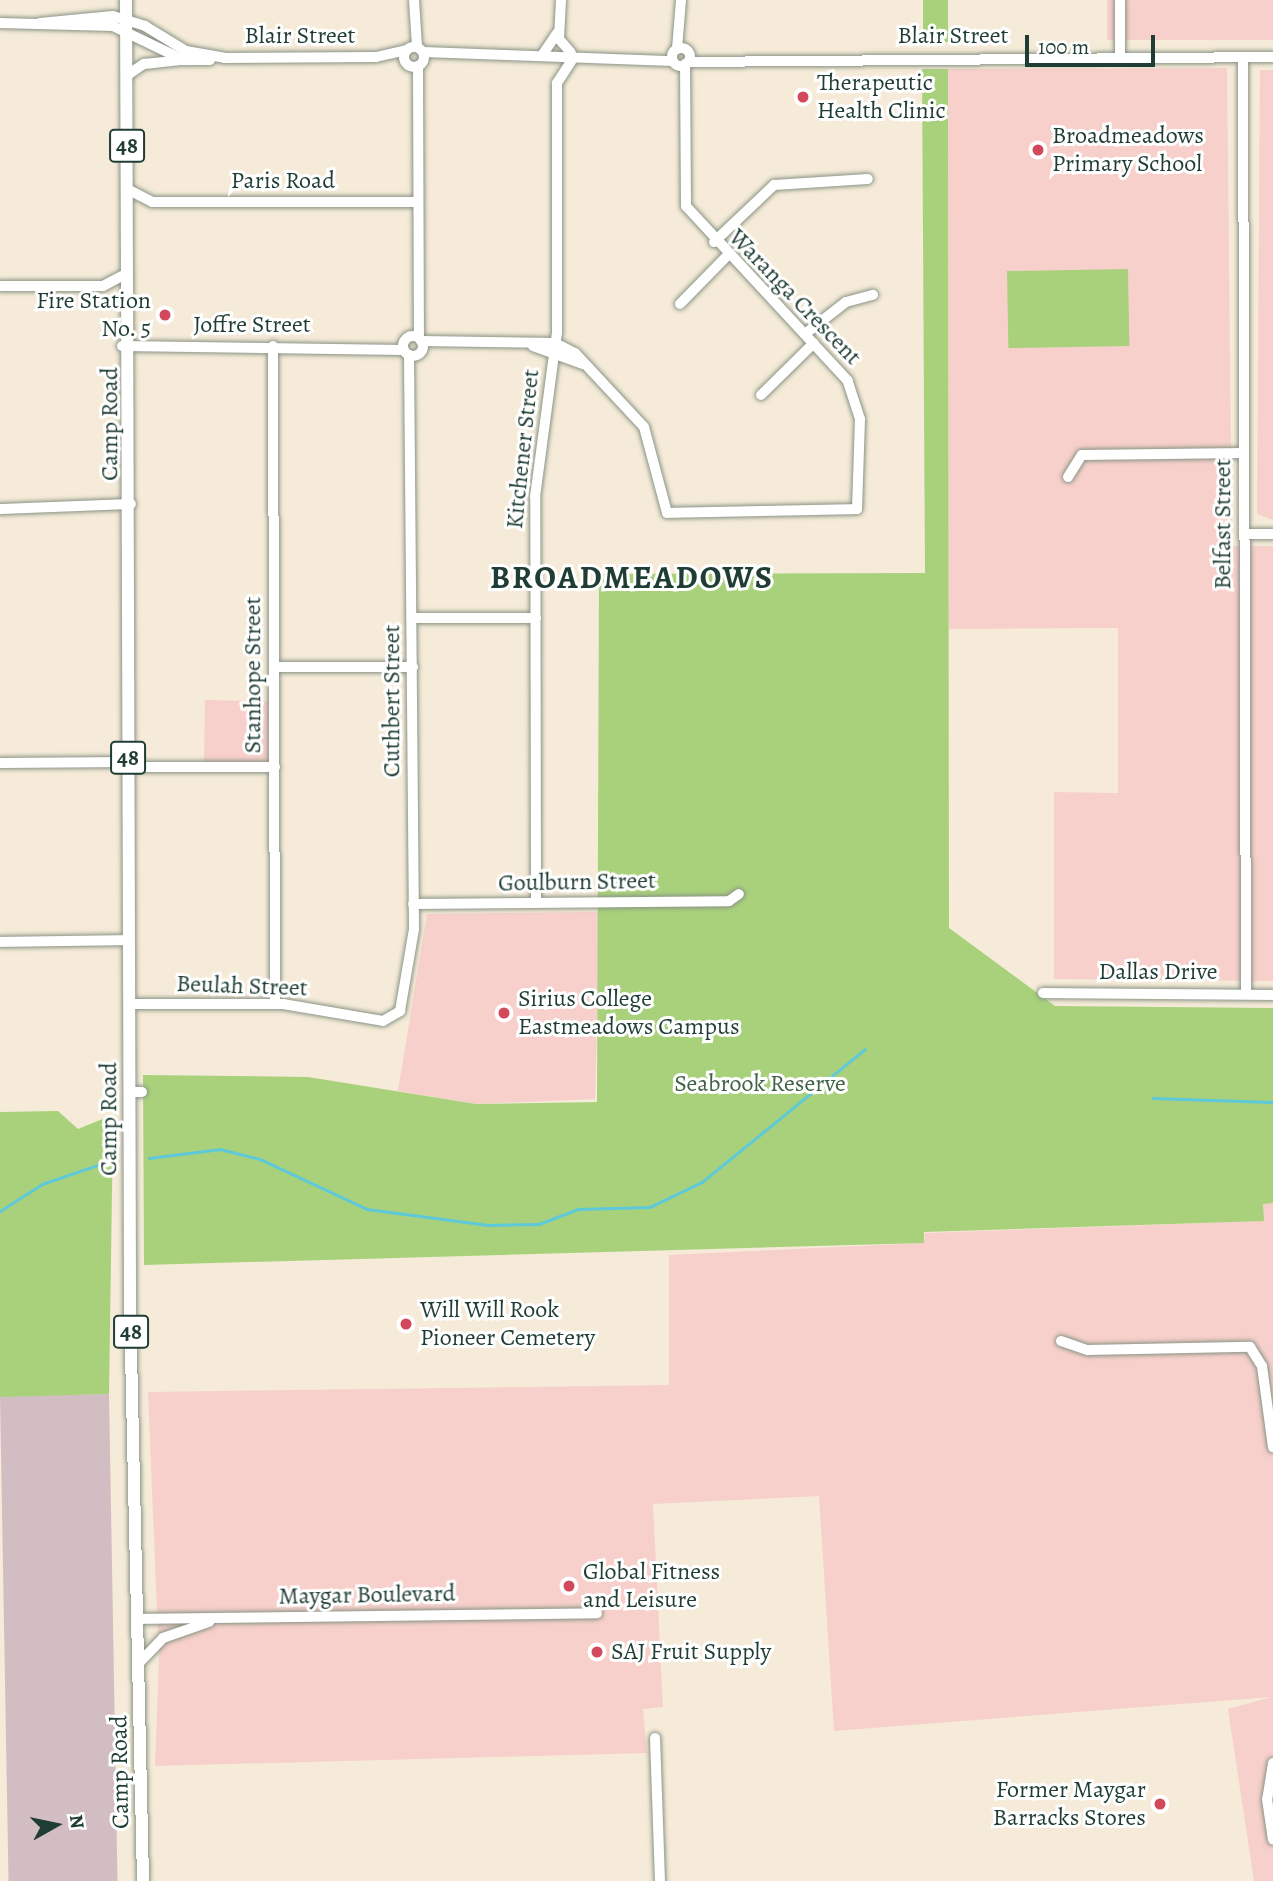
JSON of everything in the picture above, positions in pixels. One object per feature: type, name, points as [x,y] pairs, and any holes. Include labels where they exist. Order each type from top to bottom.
[{"type":"main road","name":"Camp Road","points":[[126,0],[129,1004],[135,1092],[137,1619],[143,1881]]},
{"type":"main road","name":"Camp Road","points":[[127,273],[124,297],[127,346]]},
{"type":"street","name":"Cuthbert Street","points":[[394,1019],[409,961],[413,904],[414,0]]},
{"type":"street","points":[[557,83],[571,57],[562,47],[559,27],[561,0]]},
{"type":"street","name":"Waranga Crescent","points":[[555,349],[586,365],[649,435],[664,511],[848,513],[861,501],[859,412],[848,381],[714,242],[684,199],[681,0]]},
{"type":"street","points":[[1120,0],[1120,57]]},
{"type":"street","points":[[0,23],[126,25],[184,60]]},
{"type":"street","name":"Blair Street","points":[[126,25],[186,51],[224,58]]},
{"type":"street","points":[[557,83],[543,57],[559,27]]},
{"type":"street","name":"Belfast Street","points":[[1243,57],[1246,992]]},
{"type":"street","name":"Blair Street","points":[[126,76],[144,64],[224,58],[1273,57]]},
{"type":"street","name":"Kitchener Street","points":[[536,904],[535,497],[555,349],[557,83]]},
{"type":"street","points":[[714,242],[774,185],[868,179]]},
{"type":"street","name":"Paris Road","points":[[127,189],[152,202],[415,202]]},
{"type":"street","name":"Paris Road","points":[[127,216],[152,202]]},
{"type":"street","points":[[680,304],[727,256]]},
{"type":"street","points":[[103,286],[127,273]]},
{"type":"street","points":[[0,286],[103,286],[124,297]]},
{"type":"street","points":[[805,334],[846,302],[873,295]]},
{"type":"street","points":[[761,395],[814,343]]},
{"type":"street","name":"Joffre Street","points":[[127,346],[533,346],[555,349]]},
{"type":"street","name":"Stanhope Street","points":[[273,346],[275,1004]]},
{"type":"street","points":[[1068,477],[1082,455],[1244,453]]},
{"type":"street","points":[[0,500],[21,505]]},
{"type":"street","points":[[0,509],[21,505],[127,504]]},
{"type":"street","points":[[1244,534],[1273,534]]},
{"type":"street","points":[[413,618],[536,618]]},
{"type":"street","points":[[274,667],[413,667]]},
{"type":"street","points":[[0,764],[275,767]]},
{"type":"street","name":"Goulburn Street","points":[[413,904],[729,901],[739,894]]},
{"type":"street","points":[[0,942],[129,940]]},
{"type":"street","name":"Dallas Drive","points":[[1042,993],[1246,992],[1273,995]]},
{"type":"street","name":"Beulah Street","points":[[129,1004],[275,1004],[394,1019]]},
{"type":"street","points":[[1061,1341],[1087,1350],[1250,1347],[1262,1366],[1273,1447]]},
{"type":"street","name":"Maygar Boulevard","points":[[137,1619],[597,1613]]},
{"type":"street","points":[[139,1663],[163,1638],[226,1618]]},
{"type":"street","points":[[654,1738],[660,1881]]},
{"type":"street","points":[[1273,1763],[1267,1799],[1273,1840]]},
{"type":"shaded area","points":[[1107,0],[1273,0],[1273,40],[1107,40]]},
{"type":"shaded area","points":[[1227,68],[1232,546],[1273,546],[1273,981],[1054,979],[1054,792],[1118,793],[1118,628],[949,629],[948,69]]},
{"type":"shaded area","points":[[1260,70],[1273,70],[1273,520],[1257,514]]},
{"type":"shaded area","points":[[205,700],[274,701],[273,768],[204,767]]},
{"type":"shaded area","name":"Sirius College Eastmeadows Campus","points":[[600,912],[595,1099],[476,1104],[398,1091],[427,914]]},
{"type":"shaded area","points":[[1263,1203],[1273,1203],[1273,1881],[1254,1881],[1228,1709],[1271,1697],[834,1731],[819,1496],[653,1504],[663,1707],[643,1709],[647,1753],[155,1766],[159,1659],[148,1392],[669,1385],[669,1255],[924,1243],[925,1233],[1263,1221]]},
{"type":"shaded area","points":[[109,1394],[117,1881],[8,1881],[0,1396]]},
{"type":"green space","points":[[923,0],[948,0],[948,42],[923,42]]},
{"type":"green space","name":"Seabrook Reserve","points":[[922,69],[948,69],[949,928],[1055,1006],[1273,1008],[1273,1203],[1263,1204],[1264,1221],[924,1232],[924,1243],[144,1265],[143,1075],[308,1077],[476,1104],[597,1102],[599,574],[925,573]]},
{"type":"green space","points":[[1128,269],[1129,346],[1008,348],[1007,271]]},
{"type":"green space","points":[[58,1111],[78,1129],[105,1118],[113,1125],[109,1394],[0,1397],[0,1112]]},
{"type":"waterway","points":[[149,1158],[220,1149],[260,1159],[367,1209],[488,1225],[539,1224],[578,1209],[650,1207],[702,1182],[865,1049]]},
{"type":"waterway","points":[[1153,1098],[1273,1102]]},
{"type":"waterway","points":[[0,1211],[42,1184],[109,1161]]},
{"type":"place","name":"Therapeutic Health Clinic","points":[[803,97]]},
{"type":"place","name":"Broadmeadows Primary School","points":[[1038,150]]},
{"type":"place","name":"Fire Station No. 5","points":[[165,315]]},
{"type":"place","name":"Sirius College Eastmeadows Campus","points":[[504,1013]]},
{"type":"place","name":"Will Will Rook Pioneer Cemetery","points":[[406,1324]]},
{"type":"place","name":"Global Fitness and Leisure","points":[[569,1586]]},
{"type":"place","name":"SAJ Fruit Supply","points":[[597,1652]]},
{"type":"place","name":"Former Maygar Barracks Stores","points":[[1160,1804]]},
{"type":"district","name":"BROADMEADOWS","points":[[632,577]]}]
